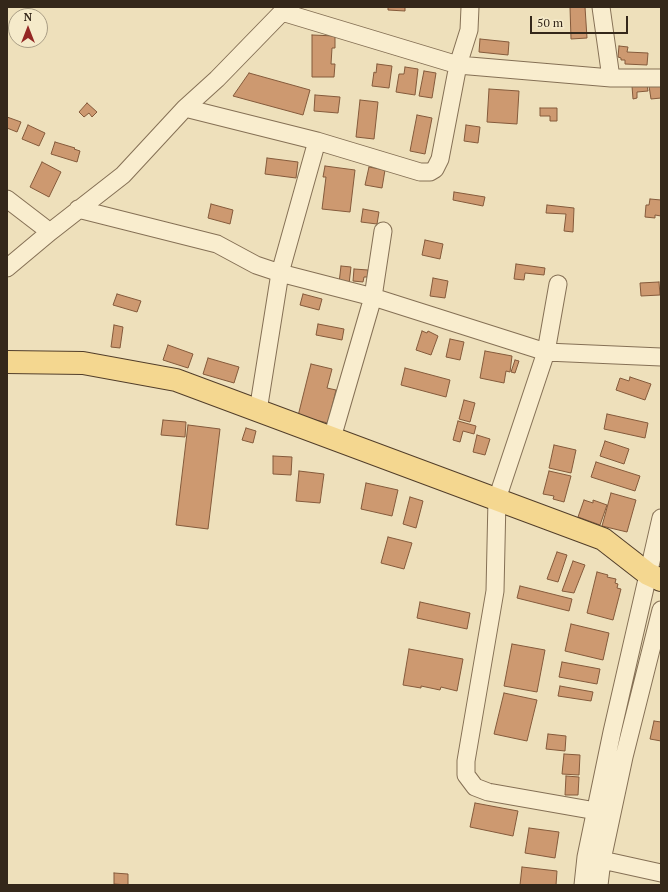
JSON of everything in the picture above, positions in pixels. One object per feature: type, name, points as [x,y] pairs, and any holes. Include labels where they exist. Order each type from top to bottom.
[{"type":"main road","points":[[7,362],[83,363],[176,380],[603,539],[655,577]]},
{"type":"street","points":[[185,108],[317,141],[420,172],[430,172],[435,169],[440,159],[458,66],[469,30],[470,7]]},
{"type":"street","points":[[601,7],[611,78]]},
{"type":"street","points":[[7,268],[78,209],[123,175],[185,108],[217,79],[284,10],[458,66],[611,78],[661,78]]},
{"type":"street","points":[[258,411],[280,273],[317,141]]},
{"type":"street","points":[[7,199],[50,232]]},
{"type":"street","points":[[78,209],[217,244],[256,265],[280,273],[373,297],[546,352],[661,357]]},
{"type":"street","points":[[332,438],[373,297],[383,231]]},
{"type":"street","points":[[558,284],[546,352],[497,499],[495,591],[466,761],[466,775],[475,787],[488,792],[596,811]]},
{"type":"street","points":[[583,885],[586,857],[596,811],[655,577],[661,518]]},
{"type":"street","points":[[599,885],[602,860],[624,757],[661,610]]},
{"type":"street","points":[[602,860],[661,873]]},
{"type":"building","points":[[388,7],[405,7],[405,11],[388,10]]},
{"type":"building","points":[[570,7],[585,7],[587,38],[571,39]]},
{"type":"building","points":[[312,35],[335,36],[335,48],[332,48],[331,64],[335,64],[334,77],[312,77]]},
{"type":"building","points":[[480,39],[509,42],[508,55],[479,52]]},
{"type":"building","points":[[619,46],[628,47],[627,52],[648,53],[647,65],[625,64],[625,60],[621,60],[621,58],[618,57]]},
{"type":"building","points":[[377,64],[392,66],[389,88],[372,86]]},
{"type":"building","points":[[405,67],[418,69],[415,95],[396,92],[399,74],[404,74]]},
{"type":"building","points":[[424,71],[436,73],[432,98],[419,96]]},
{"type":"building","points":[[249,73],[310,90],[303,115],[233,96]]},
{"type":"building","points":[[661,84],[661,98],[651,99],[649,86]]},
{"type":"building","points":[[647,85],[648,91],[637,92],[637,98],[633,99],[632,86]]},
{"type":"building","points":[[489,89],[519,91],[517,124],[487,122]]},
{"type":"building","points":[[315,95],[340,97],[338,113],[314,111]]},
{"type":"building","points":[[360,100],[378,102],[374,139],[356,137]]},
{"type":"building","points":[[87,103],[97,112],[92,117],[89,113],[84,117],[79,112]]},
{"type":"building","points":[[540,108],[557,108],[557,121],[550,121],[550,116],[540,116]]},
{"type":"building","points":[[417,115],[432,118],[425,154],[410,151]]},
{"type":"building","points":[[7,117],[21,122],[17,132],[7,128]]},
{"type":"building","points":[[28,125],[45,133],[39,146],[22,139]]},
{"type":"building","points":[[466,125],[480,127],[478,143],[464,141]]},
{"type":"building","points":[[55,142],[80,151],[77,162],[51,154]]},
{"type":"building","points":[[267,158],[298,162],[296,178],[265,174]]},
{"type":"building","points":[[42,162],[61,172],[49,197],[30,187]]},
{"type":"building","points":[[325,166],[355,170],[350,212],[322,209],[326,177],[323,177]]},
{"type":"building","points":[[369,167],[385,170],[382,188],[365,185]]},
{"type":"building","points":[[454,192],[485,197],[483,206],[453,200]]},
{"type":"building","points":[[650,199],[661,200],[661,216],[655,215],[655,218],[645,217],[646,205],[649,205]]},
{"type":"building","points":[[211,204],[233,210],[230,224],[208,218]]},
{"type":"building","points":[[547,205],[574,208],[573,232],[564,231],[566,214],[546,213]]},
{"type":"building","points":[[363,209],[379,212],[377,224],[361,222]]},
{"type":"building","points":[[425,240],[443,244],[440,259],[422,255]]},
{"type":"building","points":[[516,264],[545,268],[544,275],[525,273],[524,280],[514,279]]},
{"type":"building","points":[[341,266],[351,267],[349,284],[339,283]]},
{"type":"building","points":[[354,269],[368,270],[368,277],[364,277],[363,282],[353,281]]},
{"type":"building","points":[[433,278],[448,281],[445,298],[430,296]]},
{"type":"building","points":[[659,282],[660,295],[641,296],[640,283]]},
{"type":"building","points":[[117,294],[141,301],[137,312],[113,305]]},
{"type":"building","points":[[303,294],[322,299],[319,310],[300,305]]},
{"type":"building","points":[[318,324],[344,329],[342,340],[316,335]]},
{"type":"building","points":[[114,325],[123,327],[120,348],[111,347]]},
{"type":"building","points":[[422,331],[427,333],[428,331],[438,336],[431,355],[416,350]]},
{"type":"building","points":[[450,339],[464,342],[460,360],[446,357]]},
{"type":"building","points":[[168,345],[193,354],[188,368],[163,360]]},
{"type":"building","points":[[485,351],[512,356],[510,372],[506,371],[504,383],[480,378]]},
{"type":"building","points":[[208,358],[239,367],[234,383],[203,374]]},
{"type":"building","points":[[515,360],[519,361],[515,373],[511,372]]},
{"type":"building","points":[[311,364],[332,369],[327,388],[336,390],[328,423],[298,416]]},
{"type":"building","points":[[405,368],[450,380],[446,397],[401,385]]},
{"type":"building","points":[[630,377],[651,384],[645,400],[616,390],[620,378],[629,381]]},
{"type":"building","points":[[464,400],[475,403],[470,422],[459,419]]},
{"type":"building","points":[[607,414],[648,423],[645,438],[604,429]]},
{"type":"building","points":[[163,420],[186,422],[185,437],[161,435]]},
{"type":"building","points":[[458,421],[476,426],[474,434],[463,431],[460,442],[453,440]]},
{"type":"building","points":[[188,425],[220,429],[208,529],[176,525]]},
{"type":"building","points":[[246,428],[256,431],[253,443],[242,440]]},
{"type":"building","points":[[477,435],[490,439],[485,455],[473,452]]},
{"type":"building","points":[[605,441],[629,449],[624,464],[600,456]]},
{"type":"building","points":[[554,445],[576,450],[571,473],[549,468]]},
{"type":"building","points":[[273,456],[292,457],[291,475],[273,474]]},
{"type":"building","points":[[596,462],[640,476],[635,491],[591,477]]},
{"type":"building","points":[[299,471],[324,474],[320,503],[296,501]]},
{"type":"building","points":[[549,471],[571,476],[564,502],[553,499],[554,496],[543,494]]},
{"type":"building","points":[[366,483],[398,490],[392,516],[361,509]]},
{"type":"building","points":[[611,493],[636,500],[627,532],[602,526]]},
{"type":"building","points":[[410,497],[423,501],[416,528],[403,524]]},
{"type":"building","points":[[584,500],[593,503],[593,500],[607,505],[600,525],[578,517]]},
{"type":"building","points":[[388,537],[412,543],[404,569],[381,563]]},
{"type":"building","points":[[557,552],[567,555],[558,582],[547,579]]},
{"type":"building","points":[[573,561],[585,565],[574,593],[562,591]]},
{"type":"building","points":[[597,572],[608,575],[607,577],[616,579],[615,583],[618,584],[617,588],[621,589],[613,620],[587,613]]},
{"type":"building","points":[[520,586],[572,599],[569,611],[517,598]]},
{"type":"building","points":[[420,602],[470,613],[467,629],[417,618]]},
{"type":"building","points":[[571,624],[609,633],[603,660],[565,651]]},
{"type":"building","points":[[512,644],[545,650],[537,692],[504,686]]},
{"type":"building","points":[[409,649],[463,659],[457,691],[441,687],[440,690],[421,686],[421,688],[403,685]]},
{"type":"building","points":[[562,662],[600,669],[597,684],[559,677]]},
{"type":"building","points":[[560,686],[593,692],[591,701],[558,696]]},
{"type":"building","points":[[504,693],[537,700],[527,741],[494,734]]},
{"type":"building","points":[[654,721],[661,722],[661,741],[650,739]]},
{"type":"building","points":[[548,734],[566,736],[565,751],[546,749]]},
{"type":"building","points":[[564,754],[580,755],[579,775],[562,774]]},
{"type":"building","points":[[566,776],[579,777],[578,795],[565,795]]},
{"type":"building","points":[[475,803],[518,811],[513,836],[470,827]]},
{"type":"building","points":[[529,828],[559,832],[555,858],[525,853]]},
{"type":"building","points":[[522,867],[557,871],[556,885],[520,885]]},
{"type":"building","points":[[114,873],[128,874],[128,885],[114,884]]}]
